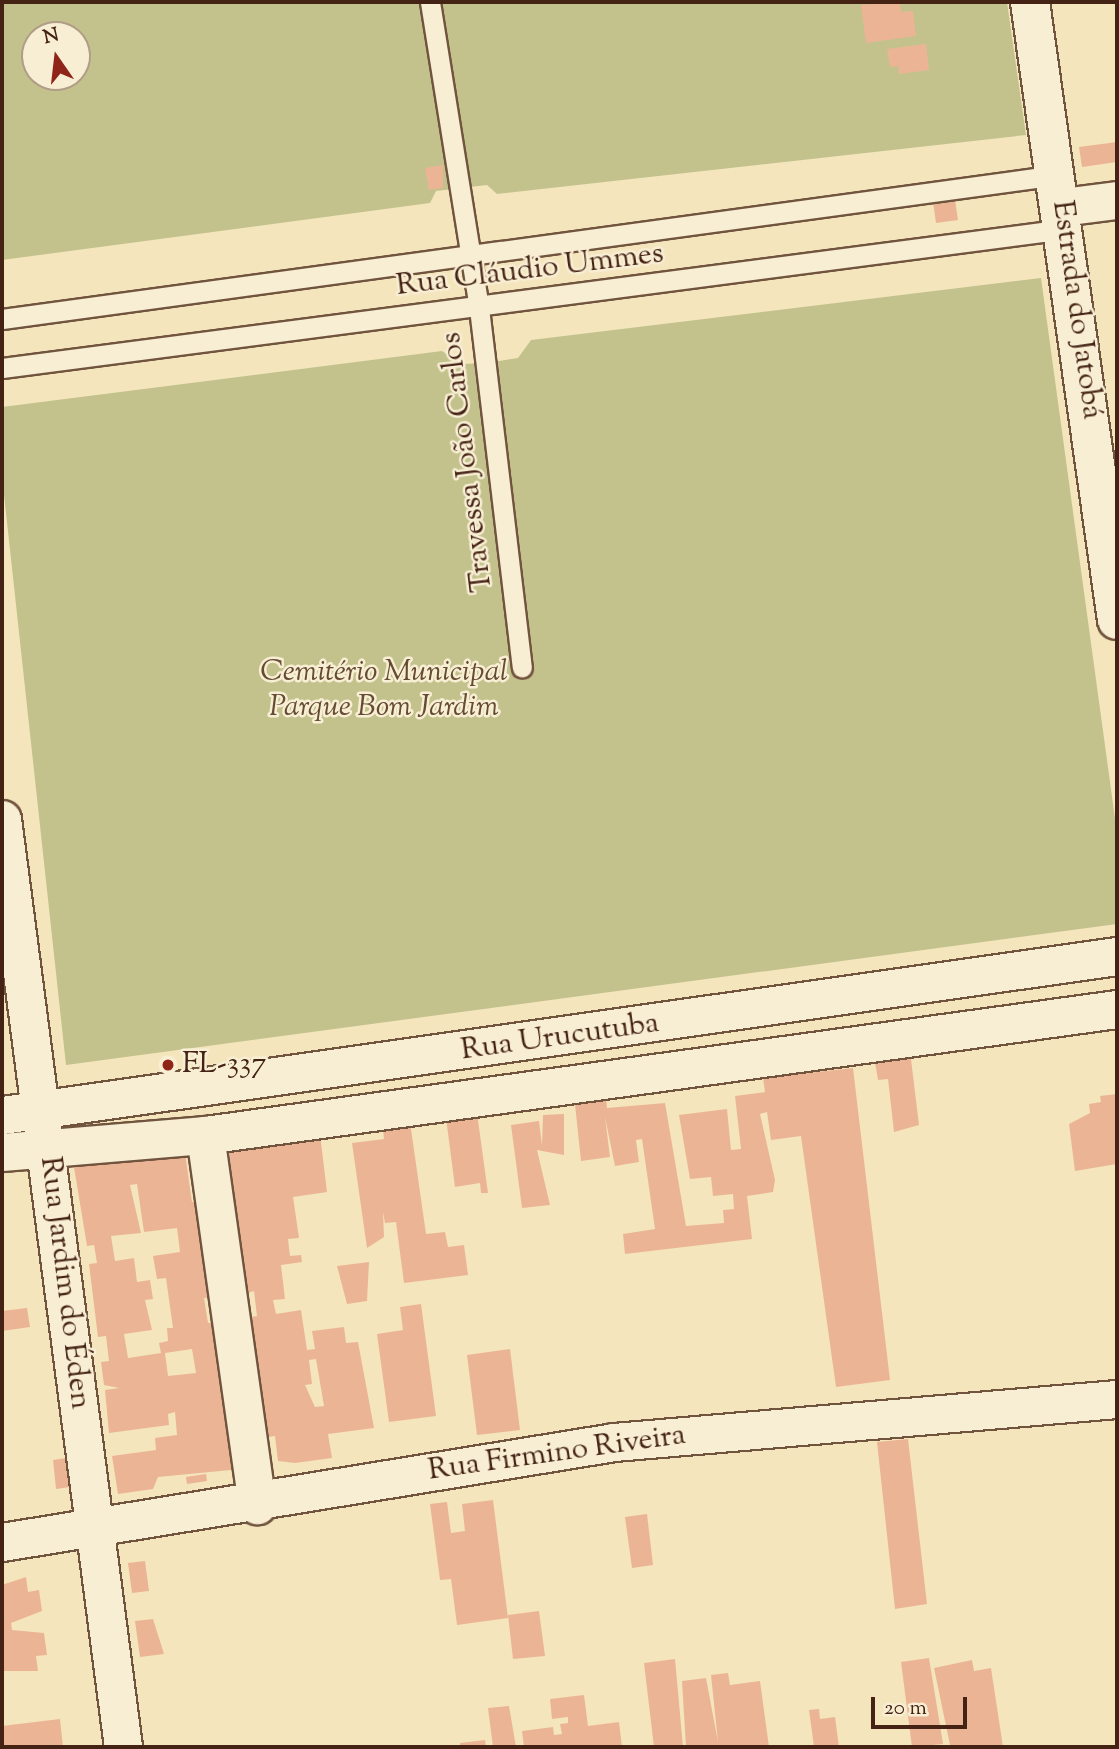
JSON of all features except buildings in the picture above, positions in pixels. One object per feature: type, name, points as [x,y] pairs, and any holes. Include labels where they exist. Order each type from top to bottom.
[{"type":"street","name":"Estrada do Jatobá","points":[[1030,2],[1116,600]]},
{"type":"street","points":[[1061,204],[1117,200]]},
{"type":"street","name":"Rua Jardim do Éden","points":[[2,819],[48,1146],[123,1747]]},
{"type":"street","name":"Rua Urucutuba","points":[[2,1115],[1117,956]]},
{"type":"street","name":"Rua Urucutuba","points":[[2,1152],[48,1146],[205,1135],[1117,1009]]},
{"type":"street","points":[[205,1135],[257,1505]]},
{"type":"street","name":"Rua Firmino Riveira","points":[[2,1542],[96,1532],[614,1442],[1117,1399]]},
{"type":"lane","name":"Travessa João Carlos","points":[[430,2],[480,308],[522,667]]},
{"type":"lane","name":"Rua Cláudio Ummes","points":[[2,318],[471,252],[1061,204]]},
{"type":"lane","name":"Rua Cláudio Ummes","points":[[2,368],[480,308],[1061,204]]},
{"type":"green space","points":[[2,2],[1007,2],[1026,135],[497,194],[487,185],[436,191],[430,203],[2,260]]},
{"type":"green space","name":"Cemitério Municipal Parque Bom Jardim","points":[[1041,278],[1117,833],[1117,924],[66,1065],[2,476],[2,407],[442,351],[461,364],[487,363],[518,358],[531,340]]},
{"type":"place","name":"FL-337","points":[[168,1065]]}]
